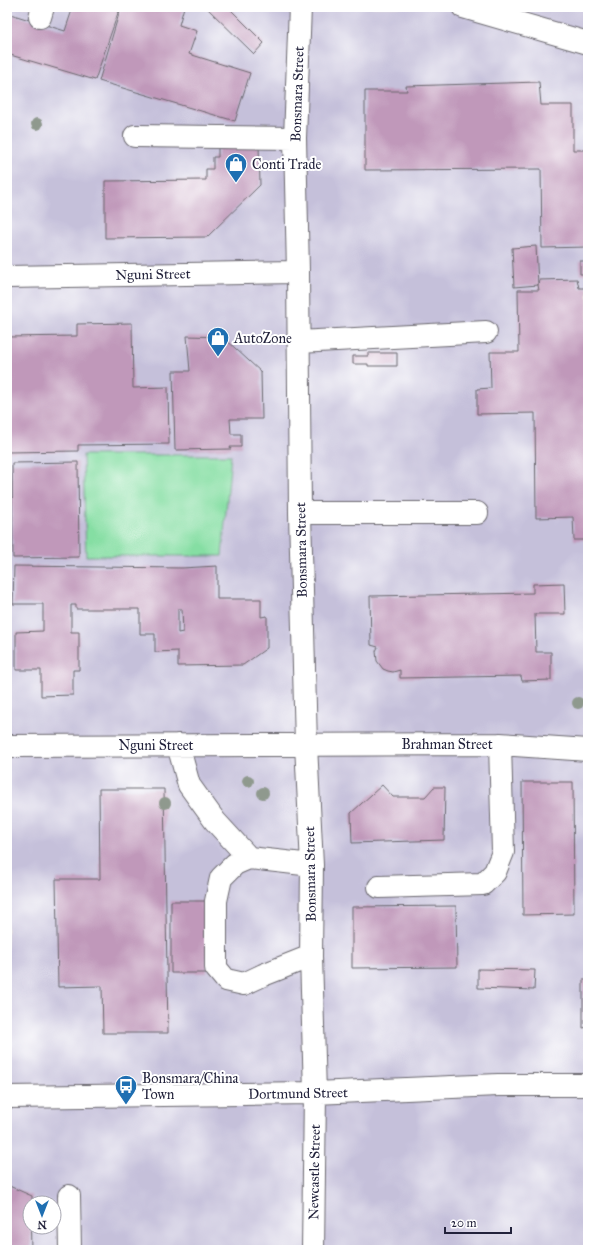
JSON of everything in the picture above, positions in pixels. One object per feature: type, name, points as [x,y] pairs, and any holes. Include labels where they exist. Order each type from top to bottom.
[{"type":"street","name":"Bonsmara Street","points":[[300,7],[295,138],[299,342],[300,513],[306,745],[312,865],[311,956],[315,1093]]},
{"type":"street","points":[[463,7],[588,43]]},
{"type":"street","points":[[136,136],[295,138]]},
{"type":"street","name":"Nguni Street","points":[[7,277],[298,272]]},
{"type":"street","points":[[299,342],[486,332]]},
{"type":"street","points":[[300,513],[477,513]]},
{"type":"street","points":[[178,744],[189,785],[215,821],[250,858]]},
{"type":"street","name":"Nguni Street","points":[[7,746],[178,744],[306,745]]},
{"type":"street","points":[[379,887],[483,884],[495,872],[503,852],[500,744]]},
{"type":"street","name":"Brahman Street","points":[[306,745],[500,744],[588,750]]},
{"type":"street","points":[[311,956],[244,984],[226,980],[216,968],[216,901],[221,878],[234,864],[250,858],[312,865]]},
{"type":"street","name":"Dortmund Street","points":[[7,1097],[315,1093],[498,1085],[588,1085]]},
{"type":"street","name":"Newcastle Street","points":[[313,1250],[315,1093]]},
{"type":"street","points":[[69,1196],[70,1250]]},
{"type":"shaded area","points":[[7,7],[588,7],[588,1250],[7,1250]]},
{"type":"green space","points":[[83,455],[231,455],[222,556],[86,556]]},
{"type":"building","points":[[73,7],[120,7],[95,80],[7,54],[7,13],[65,31]]},
{"type":"building","points":[[121,7],[184,7],[179,25],[197,31],[189,54],[250,73],[235,121],[99,81]]},
{"type":"building","points":[[206,7],[228,7],[264,43],[254,54]]},
{"type":"building","points":[[539,82],[541,105],[573,105],[573,150],[588,150],[588,247],[542,248],[541,169],[365,170],[365,91],[407,91],[406,86]]},
{"type":"building","points":[[259,145],[260,185],[207,237],[105,238],[105,181],[206,180],[206,169],[213,169],[213,157],[218,157],[218,146]]},
{"type":"building","points":[[536,246],[538,285],[514,287],[512,248]]},
{"type":"building","points":[[580,261],[588,261],[588,274],[580,274]]},
{"type":"building","points":[[577,279],[579,288],[588,288],[588,540],[574,540],[573,517],[536,518],[535,413],[477,414],[477,389],[491,388],[490,352],[519,352],[518,290],[539,290],[539,280]]},
{"type":"building","points":[[132,323],[133,388],[168,387],[169,444],[78,445],[78,451],[7,452],[7,337],[77,336],[77,324]]},
{"type":"building","points":[[187,336],[223,337],[261,372],[262,419],[230,419],[231,434],[241,434],[241,447],[230,447],[231,449],[175,450],[173,371],[190,371]]},
{"type":"building","points":[[368,353],[397,353],[397,366],[368,366],[368,364],[353,364],[353,356],[368,356]]},
{"type":"building","points":[[78,462],[79,557],[13,558],[12,463]]},
{"type":"building","points":[[14,566],[182,568],[217,566],[217,599],[261,599],[261,617],[267,616],[267,648],[243,665],[178,666],[178,651],[155,652],[155,634],[140,634],[140,609],[76,609],[76,605],[71,605],[71,632],[79,632],[79,670],[73,670],[73,695],[41,696],[41,670],[16,670],[16,632],[43,631],[43,604],[13,604]],"holes":[[[178,609],[182,609],[183,632],[178,633]]]},
{"type":"building","points":[[564,583],[565,614],[535,614],[536,652],[551,652],[551,680],[522,681],[521,676],[400,678],[400,670],[393,672],[383,669],[377,661],[376,651],[378,647],[371,645],[370,596],[533,593],[533,584]]},
{"type":"building","points":[[588,620],[588,636],[587,636],[586,622]]},
{"type":"building","points":[[522,782],[573,782],[574,914],[523,915]]},
{"type":"building","points":[[382,785],[393,797],[425,797],[434,787],[445,787],[444,840],[352,843],[351,813]]},
{"type":"building","points":[[99,789],[164,789],[168,1033],[103,1033],[102,986],[58,987],[56,879],[100,879]]},
{"type":"building","points":[[171,901],[207,901],[207,973],[171,973]]},
{"type":"building","points":[[456,906],[457,967],[352,968],[352,907]]},
{"type":"building","points":[[478,969],[535,970],[534,990],[478,988]]},
{"type":"building","points":[[583,980],[588,980],[588,1027],[583,1028]]},
{"type":"building","points":[[7,1185],[30,1195],[22,1195],[22,1235],[31,1235],[31,1250],[7,1250]]},
{"type":"place","name":"Conti Trade","points":[[236,184]]},
{"type":"place","name":"AutoZone","points":[[218,358]]},
{"type":"place","name":"Bonsmara/China Town","points":[[126,1106]]}]
